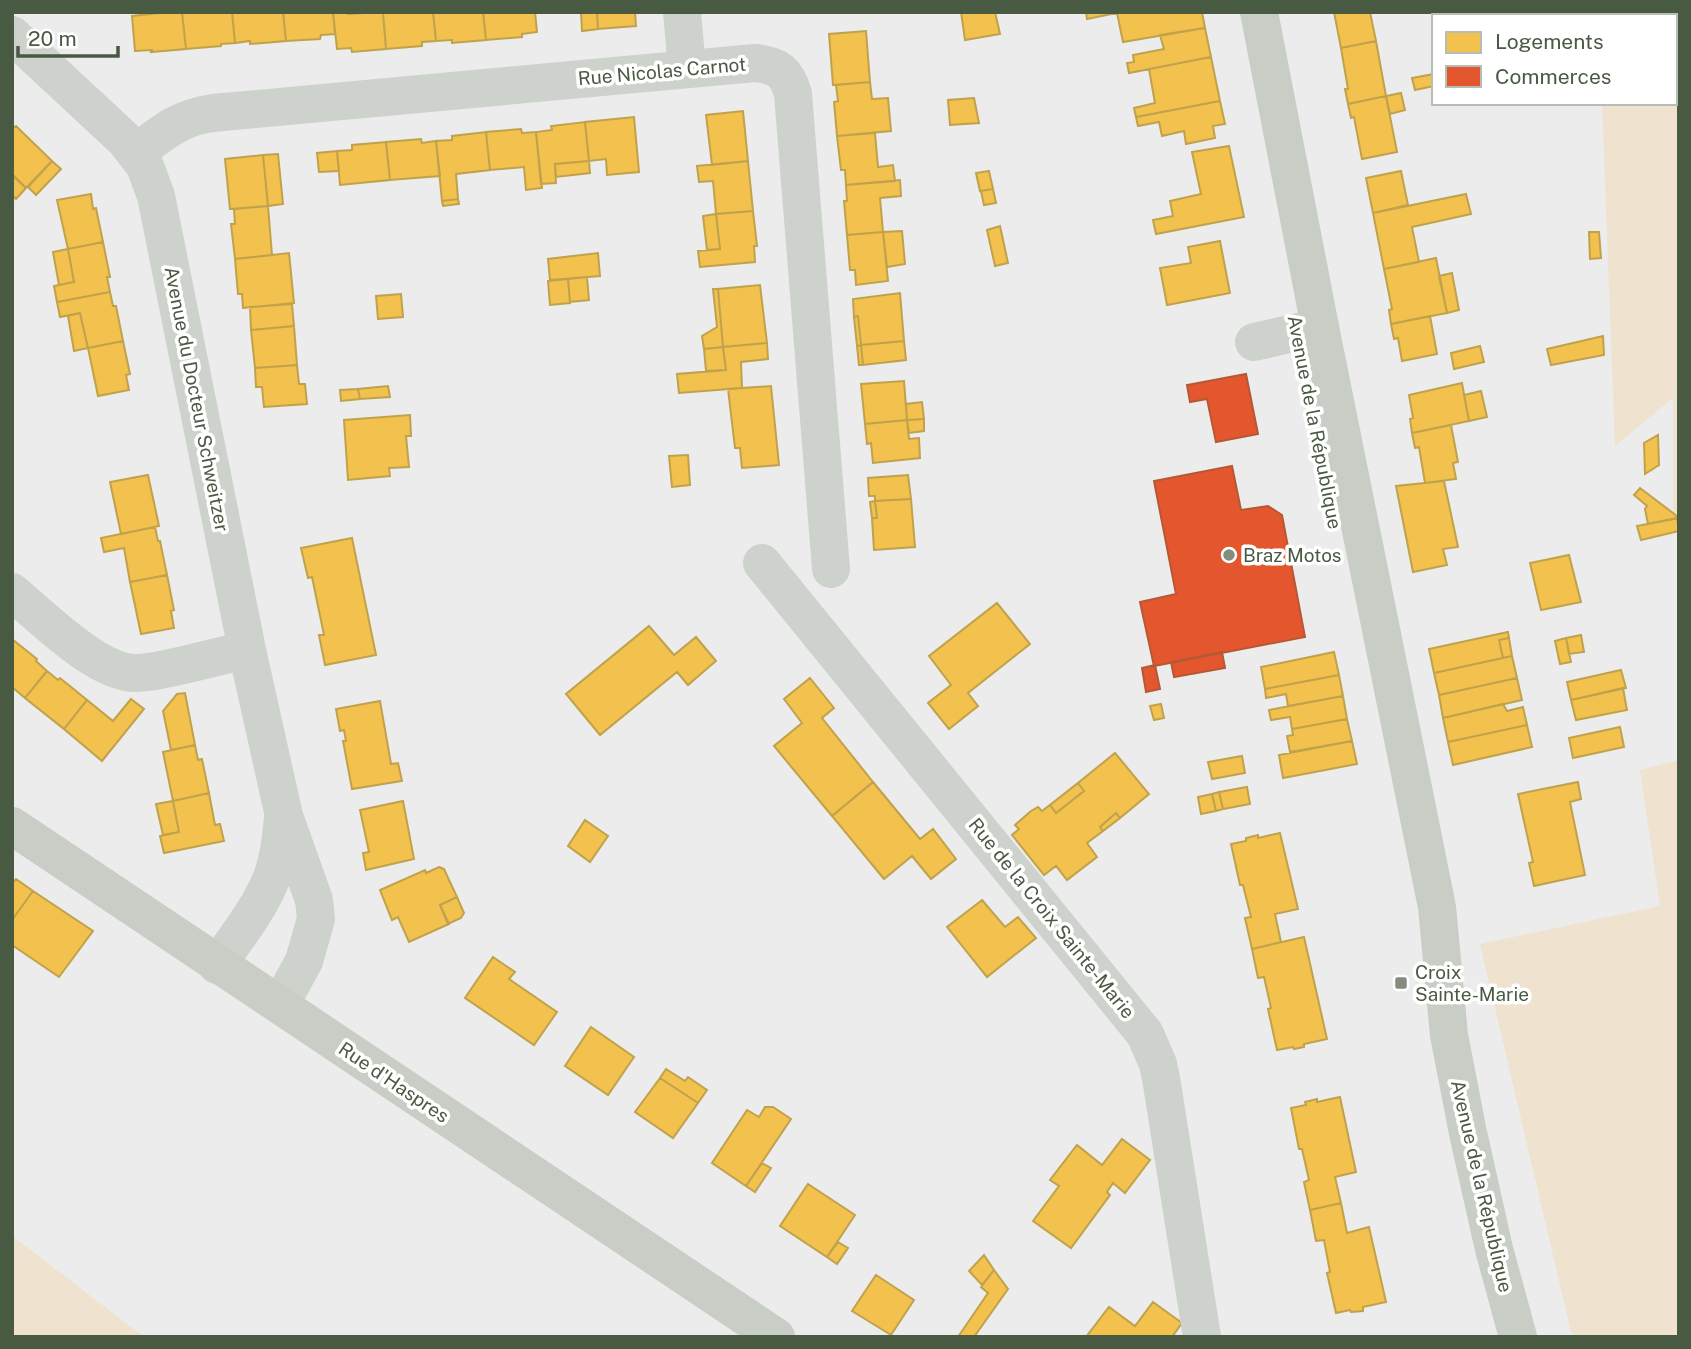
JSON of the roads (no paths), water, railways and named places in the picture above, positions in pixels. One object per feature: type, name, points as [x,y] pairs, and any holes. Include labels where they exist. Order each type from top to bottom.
[{"type":"main road","name":"Avenue de la République","points":[[1235,12],[1309,330],[1437,907],[1449,1035],[1494,1249],[1518,1337]]},
{"type":"main road","name":"Avenue de la République","points":[[1259,12],[1309,330]]},
{"type":"main road","name":"Rue d'Haspres","points":[[12,826],[776,1337]]},
{"type":"street","points":[[687,69],[682,13],[688,12]]},
{"type":"street","name":"Avenue du Docteur Schweitzer","points":[[12,35],[125,140],[145,166],[156,197],[247,650],[284,816],[314,900],[316,919],[304,961],[279,1005]]},
{"type":"street","name":"Rue Nicolas Carnot","points":[[136,153],[170,127],[198,115],[755,63],[765,64],[784,73],[793,94],[831,569]]},
{"type":"street","points":[[1254,342],[1309,330]]},
{"type":"street","name":"Rue de la Croix Sainte-Marie","points":[[762,562],[1145,1034],[1161,1078],[1202,1337]]},
{"type":"street","points":[[12,592],[78,647],[105,665],[121,671],[152,672],[247,650]]},
{"type":"street","name":"Avenue du Docteur Schweitzer","points":[[217,965],[266,891],[278,856],[284,816]]},
{"type":"place","name":"Braz Motos","points":[[1229,555]]},
{"type":"place","name":"Croix Sainte-Marie","points":[[1401,983]]}]
